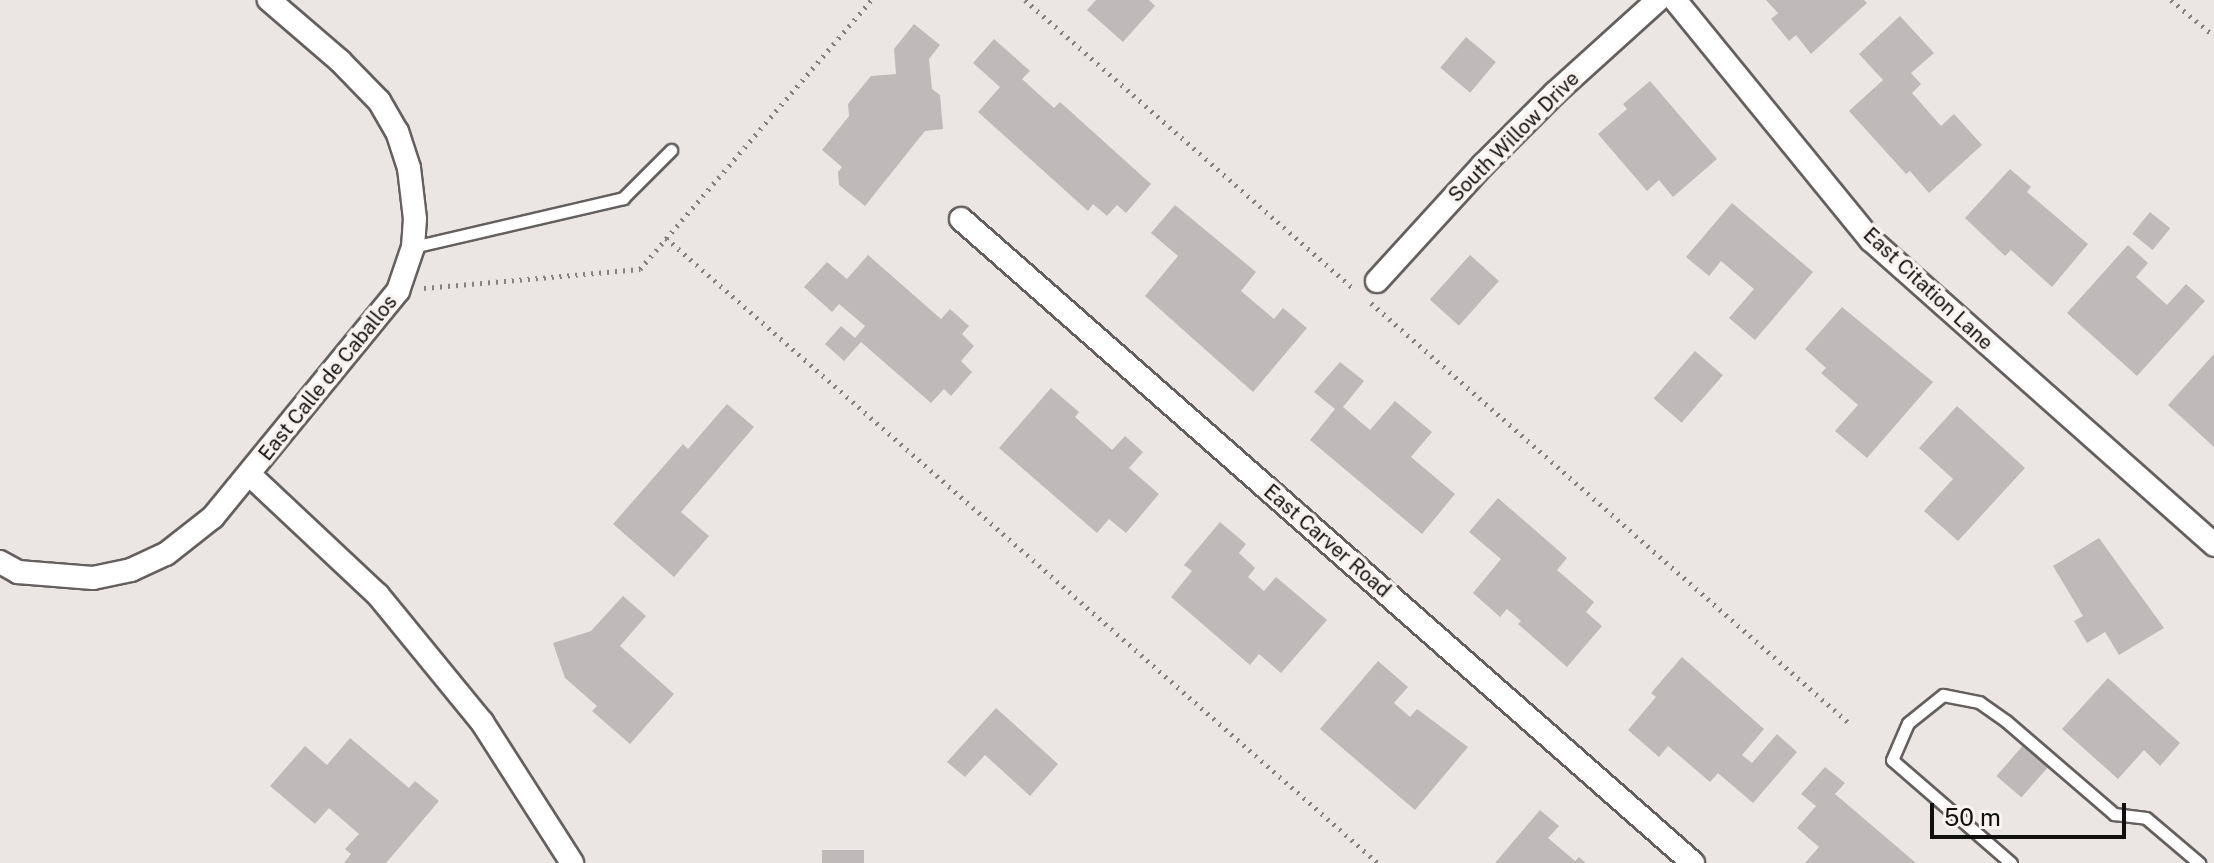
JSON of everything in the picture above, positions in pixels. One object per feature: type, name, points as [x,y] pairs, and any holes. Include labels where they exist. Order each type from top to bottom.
[{"type":"street","name":"East Calle de Caballos","points":[[0,562],[18,572],[93,578],[131,570],[166,554],[213,517],[398,291],[413,247],[415,219],[409,168],[391,122],[379,101],[340,61],[269,0]]},
{"type":"street","name":"South Willow Drive","points":[[1377,281],[1493,154],[1658,0]]},
{"type":"street","name":"East Citation Lane","points":[[1675,0],[1871,240],[2214,545]]},
{"type":"street","name":"East Carver Road","points":[[961,219],[1693,863]]},
{"type":"street","name":"East Calle de Caballos","points":[[250,475],[378,595],[482,722],[572,863]]},
{"type":"lane","points":[[413,247],[623,198],[671,150]]},
{"type":"lane","points":[[2011,863],[1892,760],[1908,723],[1943,695],[1979,702],[2006,721],[2114,814],[2146,818],[2199,863]]},
{"type":"path","points":[[398,291],[640,269],[871,0]]},
{"type":"path","points":[[1025,0],[1848,722]]},
{"type":"path","points":[[2171,0],[2214,36]]},
{"type":"path","points":[[666,238],[1378,863]]},
{"type":"building","points":[[1096,0],[1149,0],[1155,6],[1123,42],[1087,10]]},
{"type":"building","points":[[1766,0],[1864,0],[1867,3],[1811,54],[1796,35],[1789,41],[1771,19],[1778,13]]},
{"type":"building","points":[[1900,16],[1934,53],[1911,73],[1921,84],[1912,93],[1941,126],[1954,114],[1982,145],[1929,193],[1910,171],[1906,174],[1849,111],[1883,80],[1859,54]]},
{"type":"building","points":[[914,24],[940,45],[929,59],[932,89],[940,95],[943,129],[925,131],[865,206],[839,185],[838,172],[842,167],[822,150],[849,116],[848,104],[871,76],[896,74],[894,49]]},
{"type":"building","points":[[1466,37],[1496,62],[1470,93],[1440,68]]},
{"type":"building","points":[[994,39],[1030,71],[1022,79],[1054,108],[1060,102],[1151,184],[1126,213],[1117,205],[1107,216],[1093,204],[1088,211],[978,112],[1000,87],[973,63]]},
{"type":"building","points":[[1650,81],[1717,159],[1673,197],[1659,180],[1647,191],[1598,134],[1627,109],[1623,104]]},
{"type":"building","points":[[2010,169],[2031,187],[2027,192],[2088,244],[2052,287],[2011,250],[2005,256],[1965,218]]},
{"type":"building","points":[[1732,203],[1813,272],[1755,340],[1729,318],[1754,289],[1721,261],[1709,276],[1686,257]]},
{"type":"building","points":[[1175,205],[1256,272],[1241,291],[1274,319],[1283,308],[1307,328],[1253,392],[1145,296],[1178,256],[1151,233]]},
{"type":"building","points":[[2150,212],[2170,228],[2153,250],[2132,234]]},
{"type":"building","points":[[2128,245],[2148,263],[2136,277],[2167,305],[2186,284],[2205,301],[2137,376],[2067,313]]},
{"type":"building","points":[[868,255],[941,319],[950,309],[969,326],[962,334],[974,346],[961,361],[972,372],[951,396],[944,389],[931,403],[861,342],[844,361],[825,344],[841,326],[855,338],[865,326],[839,304],[832,312],[804,287],[827,262],[847,279]]},
{"type":"building","points":[[1470,255],[1499,281],[1459,326],[1430,300]]},
{"type":"building","points":[[1842,307],[1933,382],[1867,458],[1835,431],[1858,405],[1821,373],[1826,368],[1805,349]]},
{"type":"building","points":[[1695,351],[1723,375],[1682,423],[1654,399]]},
{"type":"building","points":[[2214,354],[2214,447],[2168,405]]},
{"type":"building","points":[[1340,362],[1364,381],[1343,407],[1370,430],[1395,401],[1432,432],[1411,457],[1455,494],[1422,534],[1310,440],[1335,409],[1314,392]]},
{"type":"building","points":[[1051,388],[1079,412],[1075,417],[1112,450],[1125,436],[1143,452],[1129,468],[1159,494],[1126,533],[1109,519],[1097,533],[999,448]]},
{"type":"building","points":[[727,404],[754,427],[681,512],[709,536],[674,577],[613,524],[683,444],[688,449]]},
{"type":"building","points":[[1957,406],[2025,468],[1958,541],[1924,511],[1953,479],[1919,448]]},
{"type":"building","points":[[1498,498],[1567,558],[1557,570],[1594,602],[1586,612],[1602,626],[1567,667],[1518,624],[1521,621],[1507,609],[1500,617],[1473,593],[1501,559],[1469,532]]},
{"type":"building","points":[[1220,522],[1246,544],[1239,553],[1255,568],[1248,577],[1264,591],[1276,577],[1327,620],[1281,673],[1259,654],[1250,665],[1171,597],[1192,571],[1184,565]]},
{"type":"building","points":[[2099,538],[2164,628],[2119,655],[2105,632],[2087,643],[2074,621],[2083,616],[2053,566]]},
{"type":"building","points":[[623,596],[646,616],[620,646],[674,694],[630,744],[592,711],[597,706],[565,678],[553,643],[591,631]]},
{"type":"building","points":[[1682,657],[1764,729],[1742,755],[1752,763],[1777,734],[1797,752],[1753,803],[1718,773],[1710,782],[1668,746],[1659,757],[1628,730],[1656,697],[1651,693]]},
{"type":"building","points":[[1378,661],[1408,687],[1394,703],[1410,717],[1417,709],[1468,747],[1415,810],[1320,729]]},
{"type":"building","points":[[2108,678],[2180,743],[2160,766],[2144,750],[2118,779],[2062,729]]},
{"type":"building","points":[[996,708],[1058,764],[1030,796],[985,755],[965,777],[947,762]]},
{"type":"building","points":[[350,738],[409,788],[415,781],[439,801],[386,863],[344,863],[351,854],[345,849],[359,834],[329,808],[315,824],[270,786],[305,746],[327,765]]},
{"type":"building","points":[[2026,742],[2051,764],[2021,798],[1996,776]]},
{"type":"building","points":[[1825,767],[1845,783],[1835,794],[1916,863],[1805,863],[1819,847],[1797,828],[1816,806],[1801,794]]},
{"type":"building","points":[[1540,810],[1559,826],[1548,838],[1575,861],[1579,857],[1586,863],[1495,863]]},
{"type":"building","points":[[822,850],[864,850],[864,863],[822,863]]}]
